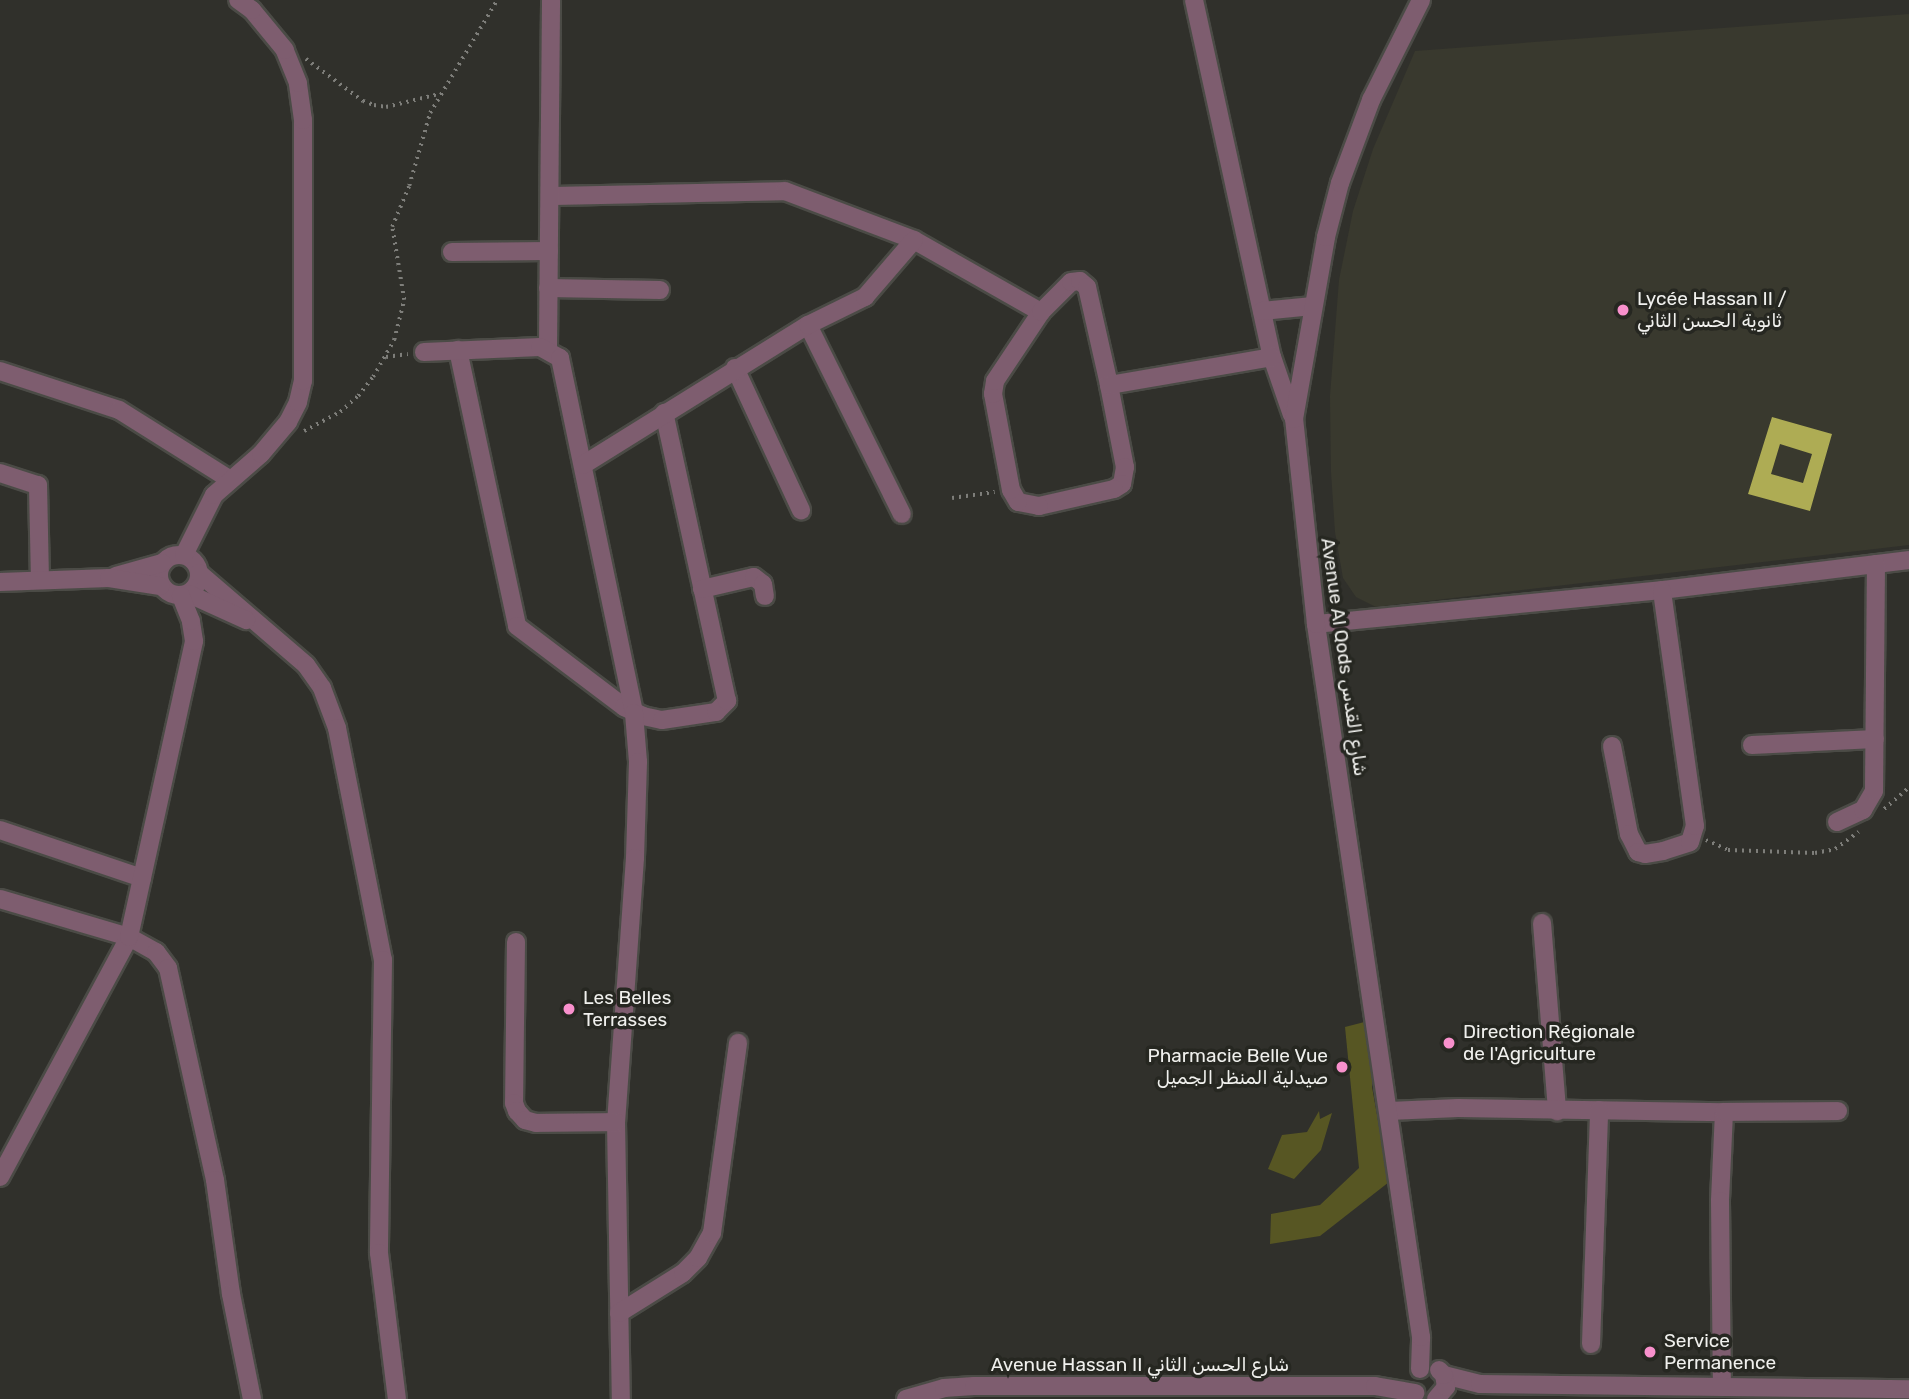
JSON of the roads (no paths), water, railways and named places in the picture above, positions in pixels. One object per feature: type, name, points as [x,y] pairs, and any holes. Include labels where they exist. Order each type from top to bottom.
[{"type":"street","points":[[184,555],[202,514],[229,479],[275,440],[298,402],[303,381],[303,120],[298,83],[285,50],[252,10],[238,0]]},
{"type":"street","points":[[548,348],[550,196],[547,124],[551,0]]},
{"type":"street","points":[[1194,0],[1272,357],[1294,419]]},
{"type":"street","name":"Avenue Al Qods شارع القدس","points":[[1421,0],[1394,49],[1352,144],[1326,237],[1294,419],[1316,624],[1420,1337],[1431,1387]]},
{"type":"street","points":[[550,196],[785,191],[914,240],[1041,312]]},
{"type":"street","points":[[583,465],[735,368],[808,325],[865,297],[914,240]]},
{"type":"street","points":[[452,252],[549,251]]},
{"type":"street","points":[[1080,281],[1087,287],[1109,385],[1125,467],[1122,484],[1114,489],[1032,507],[1018,502],[1011,490],[993,394],[995,381],[1041,312],[1071,282],[1080,281]]},
{"type":"street","points":[[548,288],[660,290]]},
{"type":"street","points":[[1262,311],[1313,306]]},
{"type":"street","points":[[808,325],[902,514]]},
{"type":"street","points":[[424,352],[548,348],[560,358],[634,713],[638,762],[635,858],[616,1122],[621,1399]]},
{"type":"street","points":[[458,350],[517,626],[531,640],[634,713],[662,720],[716,712],[725,706],[727,695],[664,413]]},
{"type":"street","points":[[1109,385],[1272,357]]},
{"type":"street","points":[[735,368],[801,510]]},
{"type":"street","points":[[0,371],[119,410],[229,479]]},
{"type":"street","points":[[0,473],[38,485],[40,580]]},
{"type":"street","points":[[109,578],[162,563],[176,555],[184,555],[197,565],[199,573],[195,588],[185,595]]},
{"type":"street","points":[[1316,624],[1662,590],[1909,560]]},
{"type":"street","points":[[160,586],[159,570],[162,563]]},
{"type":"street","points":[[1836,822],[1863,810],[1874,791],[1876,564]]},
{"type":"street","points":[[199,573],[271,632],[306,665],[322,688],[337,728],[383,960],[379,1253],[397,1399]]},
{"type":"street","points":[[702,589],[754,577],[763,584],[765,596]]},
{"type":"street","points":[[0,582],[109,578],[160,586],[166,592],[185,595],[271,632]]},
{"type":"street","points":[[1612,747],[1629,834],[1638,852],[1645,855],[1678,848],[1690,842],[1695,834],[1662,590]]},
{"type":"street","points":[[0,1177],[129,937],[194,641],[185,595]]},
{"type":"street","points":[[1752,745],[1875,738]]},
{"type":"street","points":[[0,830],[142,878]]},
{"type":"street","points":[[0,899],[129,937],[156,952],[168,968],[215,1180],[231,1294],[252,1399]]},
{"type":"street","points":[[1542,923],[1557,1111]]},
{"type":"street","points":[[516,942],[513,1103],[517,1111],[525,1120],[536,1123],[616,1122]]},
{"type":"street","points":[[619,1313],[683,1273],[698,1258],[712,1233],[738,1043]]},
{"type":"street","points":[[1389,1111],[1458,1108],[1557,1111],[1838,1111]]},
{"type":"street","points":[[1591,1344],[1599,1110]]},
{"type":"street","points":[[1722,1387],[1720,1202],[1724,1112]]},
{"type":"street","name":"Avenue Hassan II شارع الحسن الثاني","points":[[906,1399],[944,1388],[1014,1393],[1167,1387],[1202,1391],[1480,1384],[1722,1387],[1742,1393],[1886,1394],[1909,1389]]},
{"type":"place","name":"Lycée Hassan II / ثانوية الحسن الثاني","points":[[1623,310]]},
{"type":"place","name":"Les Belles Terrasses","points":[[569,1009]]},
{"type":"place","name":"Direction Régionale de l'Agriculture","points":[[1449,1043]]},
{"type":"place","name":"Pharmacie Belle Vue صيدلية المنظر الجميل","points":[[1342,1067]]},
{"type":"place","name":"Service Permanence","points":[[1650,1352]]}]
